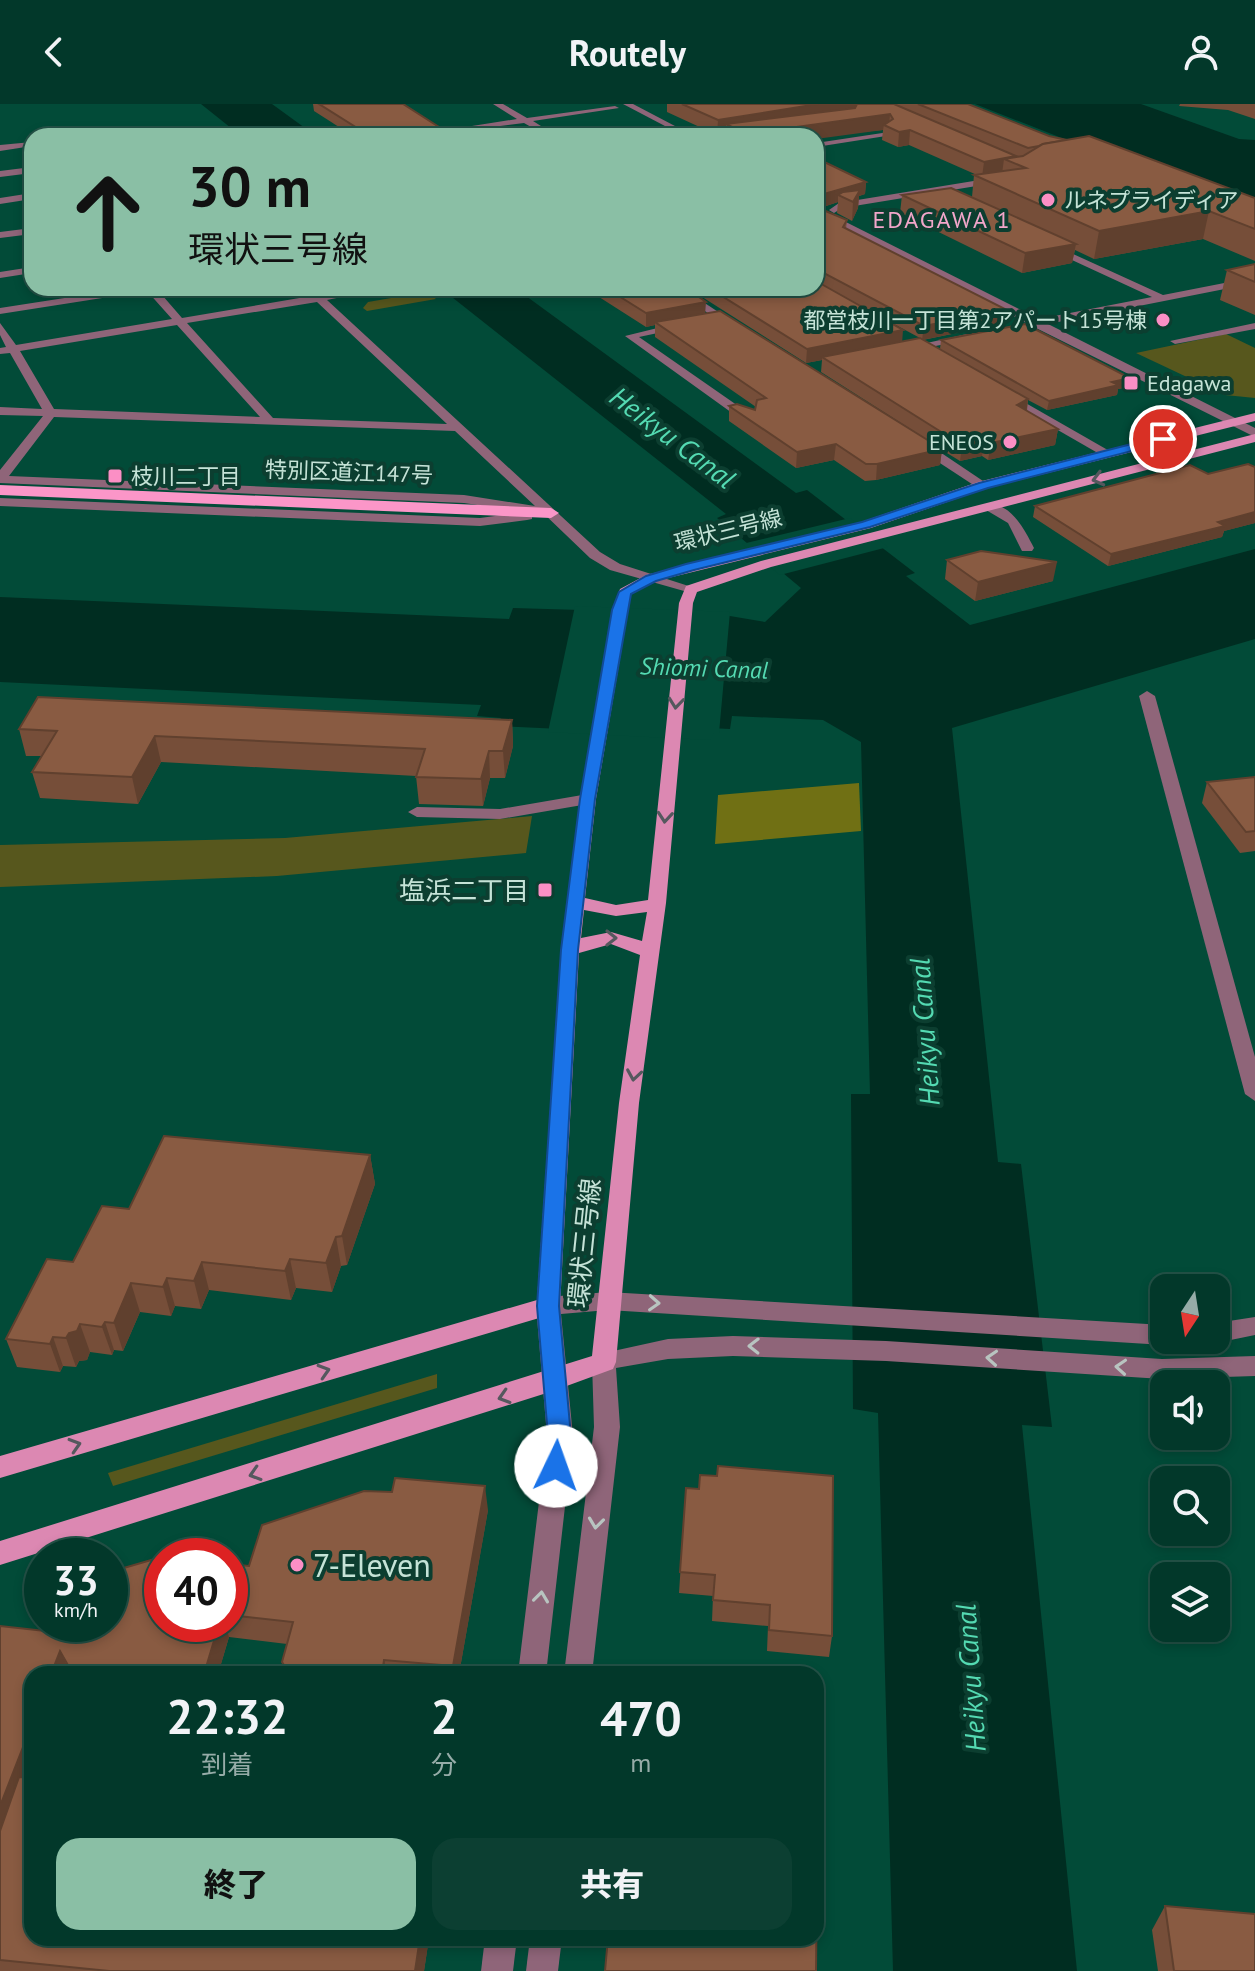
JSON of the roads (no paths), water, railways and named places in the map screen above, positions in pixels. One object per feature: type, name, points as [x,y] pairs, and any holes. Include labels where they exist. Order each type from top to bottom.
[{"type":"highway","points":[[0,490],[551,513]]},
{"type":"main road","name":"環状三号線","points":[[0,1467],[548,1306],[570,950],[588,799],[619,610],[625,592],[651,578],[866,525],[983,485],[1255,417]]},
{"type":"main road","name":"環状三号線","points":[[604,1362],[629,1103],[651,953],[685,611],[691,589],[766,564],[1255,435]]},
{"type":"main road","points":[[576,901],[605,912],[632,912],[657,903]]},
{"type":"main road","points":[[570,950],[590,939],[605,937],[628,938],[651,953]]},
{"type":"main road","points":[[0,1553],[553,1381],[604,1362]]},
{"type":"street","points":[[497,104],[539,128]]},
{"type":"street","points":[[512,113],[580,104]]},
{"type":"street","points":[[618,107],[654,128]]},
{"type":"street","points":[[478,128],[618,107],[640,111],[674,128]]},
{"type":"street","points":[[640,111],[662,108]]},
{"type":"street","points":[[824,144],[886,134]]},
{"type":"street","points":[[0,148],[24,145]]},
{"type":"street","points":[[0,174],[24,171]]},
{"type":"street","points":[[824,215],[839,206],[1004,179]]},
{"type":"street","points":[[931,191],[956,202]]},
{"type":"street","points":[[0,201],[24,197]]},
{"type":"street","points":[[824,209],[829,214]]},
{"type":"street","points":[[824,212],[1255,435]]},
{"type":"street","points":[[0,235],[24,232]]},
{"type":"street","points":[[1040,242],[1162,298]]},
{"type":"street","points":[[0,275],[24,271]]},
{"type":"street","points":[[1017,326],[1255,280]]},
{"type":"street","points":[[0,311],[98,296]]},
{"type":"street","points":[[157,296],[270,421]]},
{"type":"street","points":[[0,351],[330,296]]},
{"type":"street","points":[[688,296],[746,333]]},
{"type":"street","points":[[318,298],[595,555],[615,567],[691,589]]},
{"type":"street","points":[[705,321],[722,318]]},
{"type":"street","points":[[690,324],[630,336],[750,420]]},
{"type":"street","points":[[0,326],[16,348],[50,413]]},
{"type":"street","points":[[1175,341],[1255,326]]},
{"type":"street","points":[[892,352],[976,335]]},
{"type":"street","points":[[907,339],[934,354]]},
{"type":"street","points":[[989,386],[1107,453]]},
{"type":"street","points":[[0,411],[459,428]]},
{"type":"street","points":[[0,478],[50,413]]},
{"type":"street","points":[[908,437],[983,485]]},
{"type":"street","name":"特別区道江147号","points":[[0,478],[464,499],[551,513]]},
{"type":"street","name":"特別区道江147号","points":[[0,502],[480,522],[551,513]]},
{"type":"street","points":[[991,507],[1013,521],[1027,548]]},
{"type":"street","points":[[1147,696],[1255,1094]]},
{"type":"street","points":[[417,812],[500,814],[588,799]]},
{"type":"street","points":[[533,1666],[560,1436],[548,1306],[608,1301],[1065,1332],[1150,1335]]},
{"type":"street","points":[[1230,1330],[1255,1326]]},
{"type":"street","points":[[579,1666],[607,1427],[604,1362],[642,1350],[687,1345],[832,1348],[1215,1370],[1255,1366]]},
{"type":"street","points":[[497,1971],[500,1946]]},
{"type":"street","points":[[542,1971],[545,1946]]},
{"type":"water","points":[[201,104],[272,104],[305,128],[231,128]]},
{"type":"water","points":[[975,104],[1141,104],[1239,139],[1255,140],[1255,214]]},
{"type":"water","points":[[451,296],[526,296],[796,493],[807,490],[915,573],[906,576],[970,625],[1255,549],[1255,639],[952,728],[998,1162],[1021,1164],[1052,1427],[1022,1425],[1077,1971],[893,1971],[878,1413],[853,1409],[851,1094],[870,1094],[861,742],[823,720],[732,716],[730,729],[710,728],[709,736],[498,726],[501,718],[477,716],[481,705],[0,682],[0,597],[509,619],[513,608],[718,614],[765,622],[801,588],[717,518],[726,514]]},
{"type":"place","name":"ルネプライディア","points":[[1048,200]]},
{"type":"place","name":"都営枝川一丁目第2アパート15号棟","points":[[1163,320]]},
{"type":"place","name":"Edagawa","points":[[1131,383]]},
{"type":"place","name":"ENEOS","points":[[1010,442]]},
{"type":"place","name":"枝川二丁目","points":[[115,476]]},
{"type":"place","name":"塩浜二丁目","points":[[545,890]]},
{"type":"place","name":"7-Eleven","points":[[297,1565]]},
{"type":"district","name":"EDAGAWA 1","points":[[942,219]]},
{"type":"water label","name":"Heikyu Canal","points":[[673,437]]},
{"type":"water label","name":"Shiomi Canal","points":[[704,668]]},
{"type":"water label","name":"Heikyu Canal","points":[[924,1032]]},
{"type":"water label","name":"Heikyu Canal","points":[[970,1678]]}]
